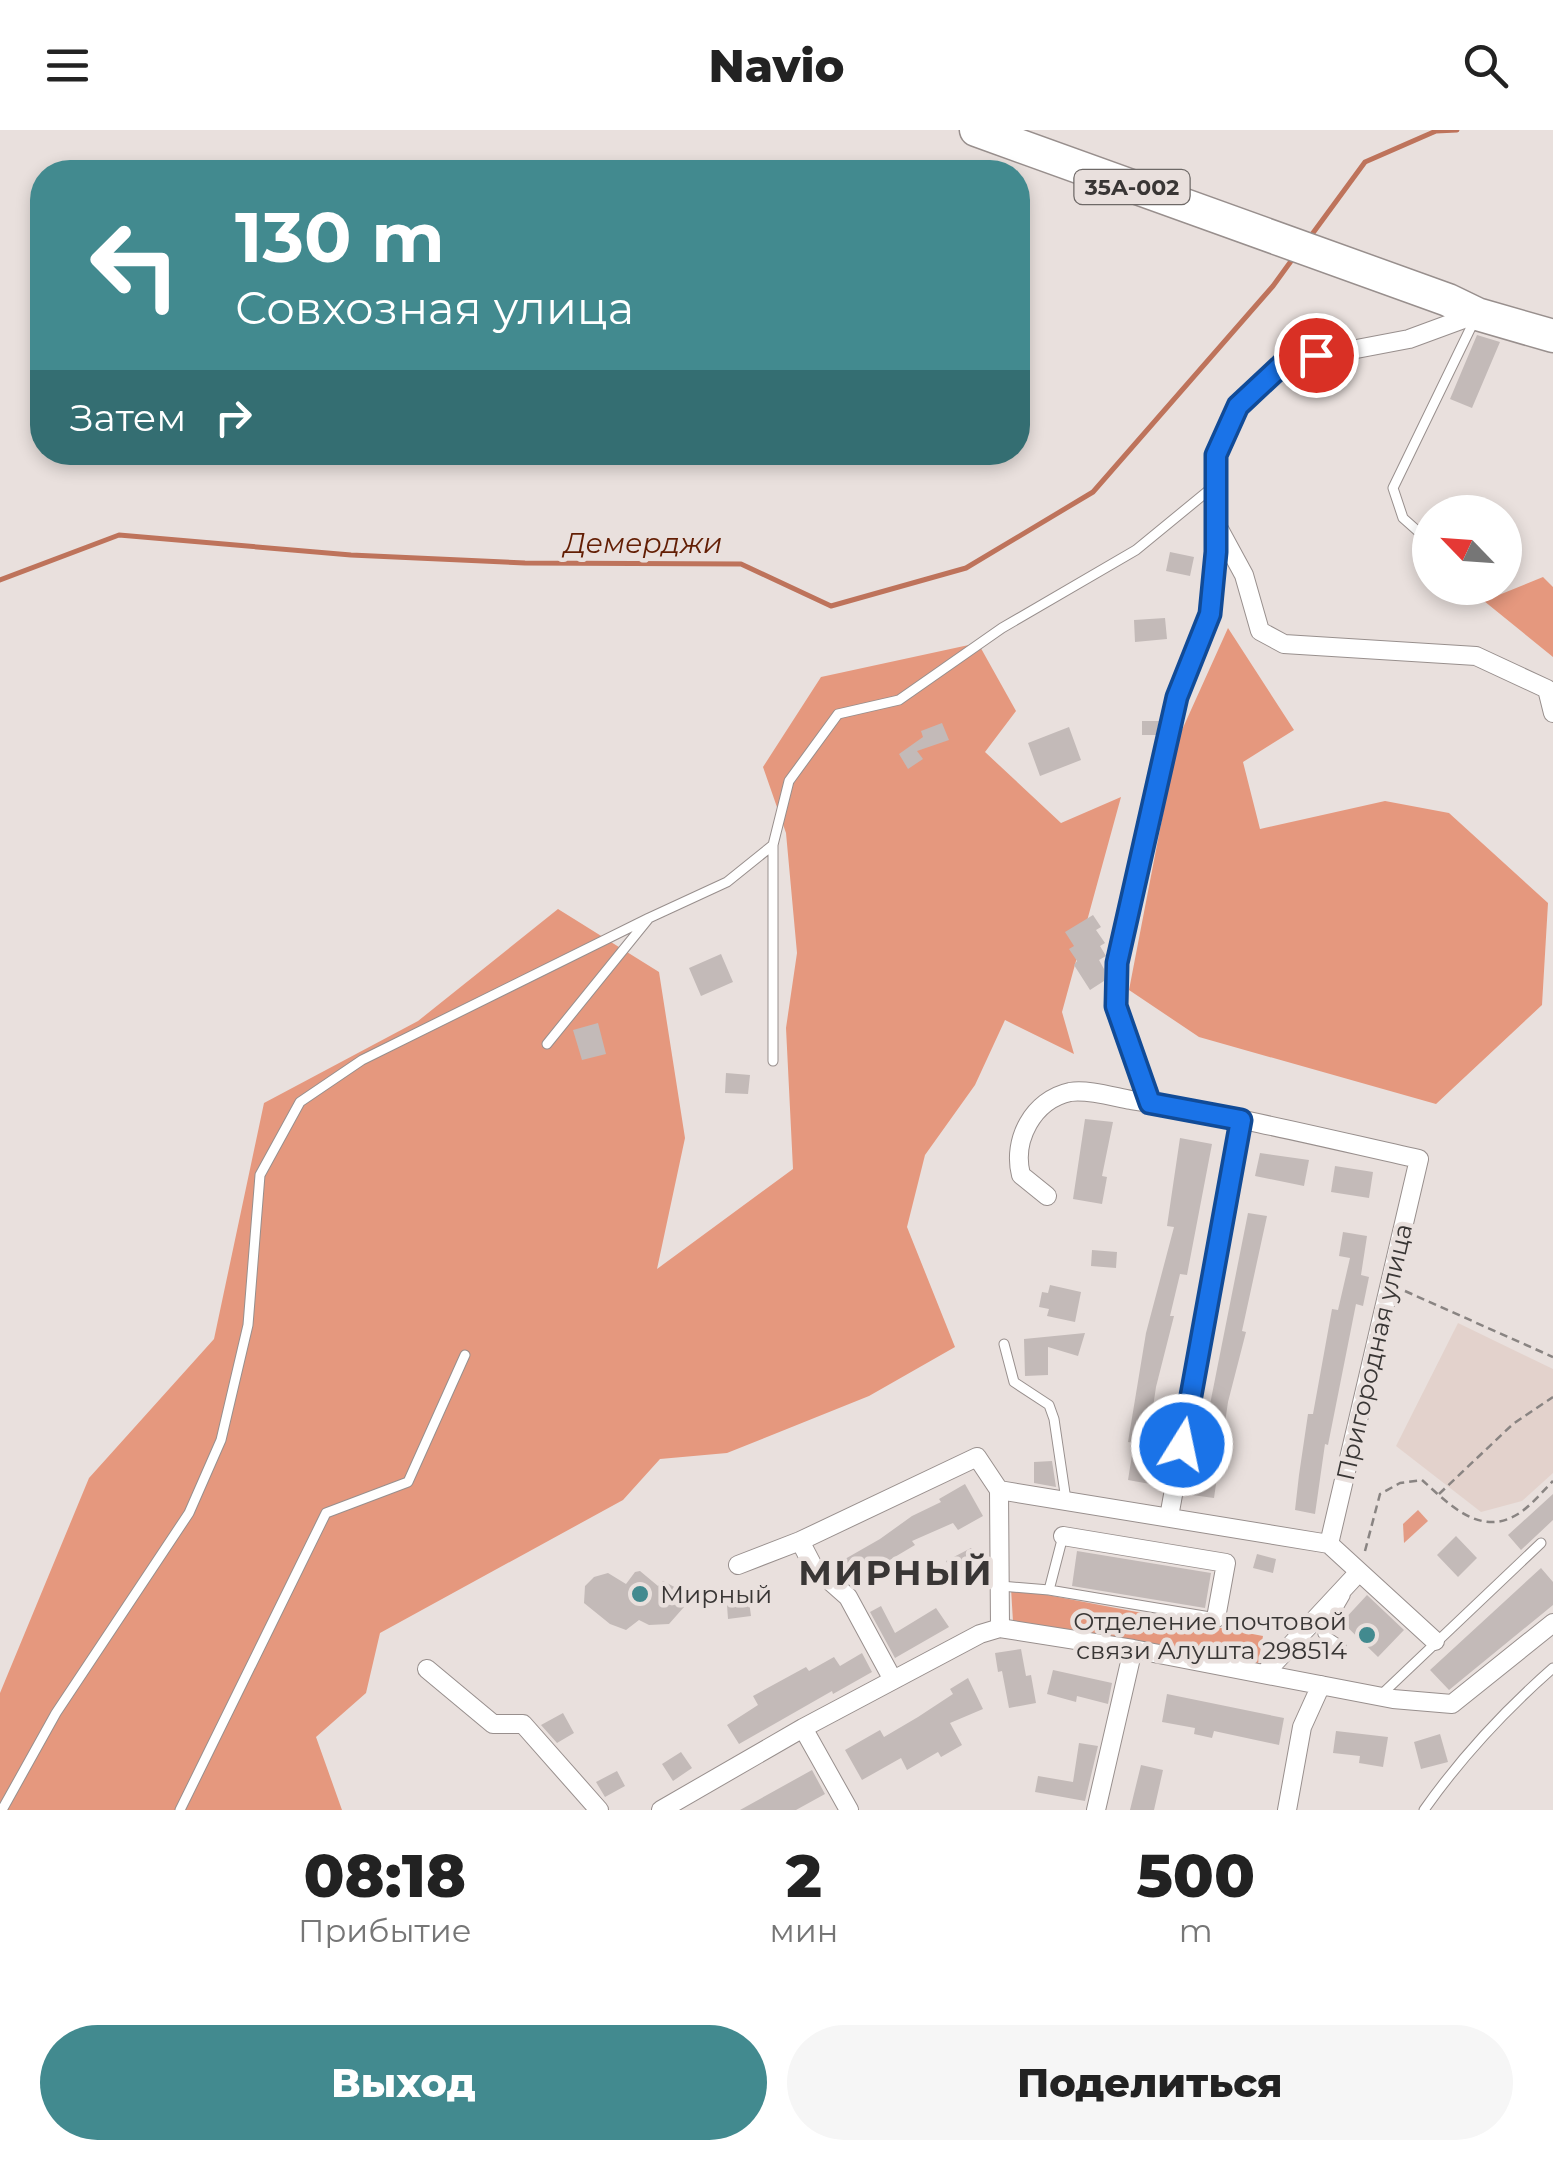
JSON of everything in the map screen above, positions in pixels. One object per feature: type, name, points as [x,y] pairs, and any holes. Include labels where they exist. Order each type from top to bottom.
[{"type":"highway","name":"35А-002","points":[[976,130],[1304,245],[1478,314],[1553,336]]},
{"type":"highway","name":"35А-002","points":[[1031,130],[1130,165],[1304,245],[1522,313],[1553,319]]},
{"type":"street","points":[[1150,1103],[1116,1006],[1117,963],[1177,697],[1210,614],[1216,455],[1238,406],[1284,363],[1409,339],[1478,314]]},
{"type":"street","points":[[1216,524],[1244,575],[1260,631],[1284,644],[1476,656],[1546,689],[1553,714]]},
{"type":"street","points":[[1048,1196],[1021,1175],[1017,1160],[1027,1123],[1037,1110],[1073,1091],[1241,1120],[1167,1517]]},
{"type":"street","name":"Пригородная улица","points":[[1241,1120],[1419,1159],[1329,1544]]},
{"type":"street","points":[[738,1564],[800,1541],[978,1457],[999,1490],[1000,1628]]},
{"type":"street","points":[[999,1490],[1329,1544],[1435,1641]]},
{"type":"street","points":[[1064,1536],[1226,1563],[1216,1618]]},
{"type":"street","points":[[800,1541],[813,1566],[848,1597],[893,1680]]},
{"type":"street","points":[[1264,1674],[1360,1572]]},
{"type":"street","points":[[661,1810],[803,1728],[980,1634],[1000,1628],[1380,1696],[1452,1704],[1553,1623]]},
{"type":"street","points":[[1096,1810],[1133,1649]]},
{"type":"street","points":[[427,1669],[493,1724],[523,1724],[600,1810]]},
{"type":"street","points":[[1287,1810],[1302,1726],[1321,1685]]},
{"type":"street","points":[[803,1728],[849,1810]]},
{"type":"lane","points":[[1412,525],[1404,518],[1392,488],[1478,314]]},
{"type":"lane","points":[[774,1061],[773,845],[789,780],[838,714],[899,700],[1002,628],[1136,550],[1216,484]]},
{"type":"lane","points":[[2,1810],[56,1713],[189,1512],[222,1440],[248,1326],[260,1175],[300,1102],[362,1060],[728,882],[773,845]]},
{"type":"lane","points":[[547,1044],[648,918]]},
{"type":"lane","points":[[1004,1344],[1014,1382],[1049,1406],[1066,1500]]},
{"type":"lane","points":[[180,1810],[326,1513],[408,1482],[465,1355]]},
{"type":"lane","points":[[1049,1590],[1064,1536]]},
{"type":"lane","points":[[1380,1696],[1540,1544]]},
{"type":"lane","points":[[1341,1646],[1323,1634],[1360,1572]]},
{"type":"lane","points":[[1000,1586],[1049,1590],[1216,1618]]},
{"type":"lane","points":[[1424,1810],[1460,1759],[1553,1668]]},
{"type":"path","points":[[1390,1285],[1553,1357]]},
{"type":"path","points":[[1438,1495],[1513,1424],[1553,1398]]},
{"type":"path","points":[[1360,1572],[1380,1494],[1400,1484],[1422,1480],[1466,1519],[1500,1520],[1518,1515],[1553,1481]]},
{"type":"shaded area","points":[[1543,577],[1553,587],[1553,657],[1489,605],[1522,605],[1522,586]]},
{"type":"shaded area","points":[[1228,628],[1294,730],[1243,762],[1260,829],[1385,801],[1449,813],[1548,903],[1542,1005],[1436,1104],[1199,1037],[1129,990],[1177,741]]},
{"type":"shaded area","points":[[978,643],[1016,711],[985,752],[1061,823],[1121,797],[1062,1012],[1074,1054],[1005,1020],[975,1085],[925,1155],[907,1227],[955,1347],[869,1396],[727,1453],[660,1459],[623,1500],[380,1633],[366,1693],[316,1737],[342,1810],[0,1810],[0,1693],[89,1478],[214,1339],[264,1103],[418,1021],[558,909],[659,972],[685,1138],[657,1269],[793,1169],[786,1028],[797,953],[786,833],[763,767],[821,677]]},
{"type":"shaded area","points":[[1458,1323],[1553,1369],[1553,1473],[1522,1501],[1481,1512],[1396,1446]]},
{"type":"shaded area","points":[[1418,1510],[1428,1521],[1404,1543],[1403,1524]]},
{"type":"shaded area","points":[[1011,1588],[1263,1636],[1257,1669],[1013,1622]]},
{"type":"building","points":[[1477,335],[1500,342],[1472,408],[1450,399]]},
{"type":"building","points":[[1170,552],[1194,557],[1190,576],[1166,571]]},
{"type":"building","points":[[1165,618],[1167,639],[1135,642],[1134,620]]},
{"type":"building","points":[[1142,721],[1159,721],[1156,735],[1142,735]]},
{"type":"building","points":[[942,723],[949,740],[917,751],[923,759],[908,769],[899,754],[923,737],[921,731]]},
{"type":"building","points":[[1069,727],[1081,760],[1040,776],[1028,743]]},
{"type":"building","points":[[1093,915],[1101,927],[1096,930],[1105,943],[1100,946],[1106,956],[1099,960],[1104,981],[1090,990],[1074,965],[1077,961],[1069,949],[1074,946],[1065,932]]},
{"type":"building","points":[[721,954],[733,982],[701,996],[689,968]]},
{"type":"building","points":[[598,1023],[606,1054],[582,1060],[573,1030]]},
{"type":"building","points":[[726,1073],[750,1075],[748,1094],[725,1093]]},
{"type":"building","points":[[1085,1119],[1113,1122],[1102,1176],[1107,1177],[1102,1204],[1073,1199]]},
{"type":"building","points":[[1180,1138],[1212,1144],[1187,1275],[1180,1274],[1156,1387],[1146,1455],[1155,1456],[1150,1484],[1128,1480],[1134,1443],[1128,1442],[1146,1333],[1174,1227],[1167,1226]]},
{"type":"building","points":[[1260,1153],[1309,1160],[1304,1186],[1255,1176]]},
{"type":"building","points":[[1335,1166],[1373,1172],[1369,1198],[1331,1192]]},
{"type":"building","points":[[1248,1213],[1267,1216],[1242,1331],[1246,1332],[1228,1402],[1214,1498],[1192,1495]]},
{"type":"building","points":[[1343,1232],[1367,1236],[1361,1275],[1369,1277],[1363,1306],[1356,1304],[1328,1445],[1325,1444],[1315,1514],[1295,1510],[1308,1414],[1313,1414],[1332,1309],[1338,1310],[1350,1258],[1339,1256]]},
{"type":"building","points":[[1092,1250],[1117,1252],[1116,1268],[1091,1266]]},
{"type":"building","points":[[1050,1285],[1081,1292],[1075,1322],[1047,1316],[1049,1309],[1039,1307],[1042,1292],[1048,1293]]},
{"type":"building","points":[[1085,1333],[1078,1356],[1048,1347],[1048,1375],[1025,1376],[1024,1339]]},
{"type":"building","points":[[1052,1461],[1056,1487],[1034,1483],[1034,1462]]},
{"type":"building","points":[[965,1484],[983,1516],[958,1530],[953,1523],[912,1541],[915,1545],[856,1580],[845,1559]]},
{"type":"building","points":[[1553,1494],[1553,1520],[1521,1550],[1508,1535]]},
{"type":"building","points":[[1456,1536],[1477,1558],[1458,1577],[1437,1555]]},
{"type":"building","points":[[971,1548],[981,1567],[957,1581],[946,1561]]},
{"type":"building","points":[[1077,1551],[1211,1573],[1205,1608],[1072,1586]]},
{"type":"building","points":[[1257,1554],[1276,1559],[1273,1573],[1253,1568]]},
{"type":"building","points":[[1541,1568],[1553,1582],[1553,1605],[1449,1690],[1430,1670]]},
{"type":"building","points":[[640,1571],[658,1586],[663,1581],[684,1592],[684,1607],[669,1624],[649,1625],[639,1620],[626,1630],[610,1624],[584,1603],[585,1586],[594,1577],[608,1573],[626,1584]]},
{"type":"building","points":[[1367,1595],[1404,1630],[1378,1657],[1342,1622]]},
{"type":"building","points":[[749,1601],[751,1616],[728,1619],[727,1605]]},
{"type":"building","points":[[881,1606],[895,1633],[936,1608],[949,1627],[895,1658],[870,1612]]},
{"type":"building","points":[[1021,1649],[1036,1703],[1009,1708],[995,1653]]},
{"type":"building","points":[[862,1653],[872,1672],[739,1744],[727,1725],[758,1705],[753,1696],[806,1667],[809,1671],[834,1657],[840,1666]]},
{"type":"building","points":[[1053,1670],[1112,1683],[1108,1704],[1077,1696],[1076,1702],[1047,1694]]},
{"type":"building","points":[[968,1678],[983,1709],[950,1723],[962,1745],[941,1757],[938,1752],[907,1770],[901,1758],[862,1780],[845,1750],[880,1730],[884,1737],[953,1694],[950,1689]]},
{"type":"building","points":[[1167,1694],[1284,1718],[1279,1745],[1214,1731],[1212,1738],[1194,1734],[1195,1728],[1162,1722]]},
{"type":"building","points":[[563,1713],[574,1733],[557,1743],[541,1725]]},
{"type":"building","points":[[1336,1731],[1388,1737],[1383,1767],[1359,1763],[1360,1756],[1333,1753]]},
{"type":"building","points":[[1440,1734],[1448,1762],[1421,1769],[1414,1742]]},
{"type":"building","points":[[1079,1743],[1098,1746],[1085,1801],[1035,1792],[1038,1776],[1073,1782]]},
{"type":"building","points":[[681,1752],[692,1768],[673,1781],[662,1764]]},
{"type":"building","points":[[1141,1765],[1163,1770],[1154,1810],[1130,1810]]},
{"type":"building","points":[[812,1770],[825,1794],[796,1810],[740,1810]]},
{"type":"building","points":[[617,1771],[625,1786],[605,1797],[596,1782]]},
{"type":"waterway","name":"Демерджи","points":[[1310,237],[1365,162],[1436,131],[1457,130]]},
{"type":"waterway","name":"Демерджи","points":[[0,580],[119,535],[351,555],[525,563],[741,564],[831,606],[966,568],[1093,492],[1294,257]]},
{"type":"place","name":"Мирный","points":[[640,1594]]},
{"type":"place","name":"Отделение почтовой связи Алушта 298514","points":[[1367,1635]]},
{"type":"district","name":"МИРНЫЙ","points":[[896,1573]]},
{"type":"route","points":[[1182,1445],[1241,1120],[1150,1103],[1116,1006],[1114,987],[1177,697],[1210,614],[1216,552],[1216,455],[1238,406],[1284,363],[1316,355]]}]
